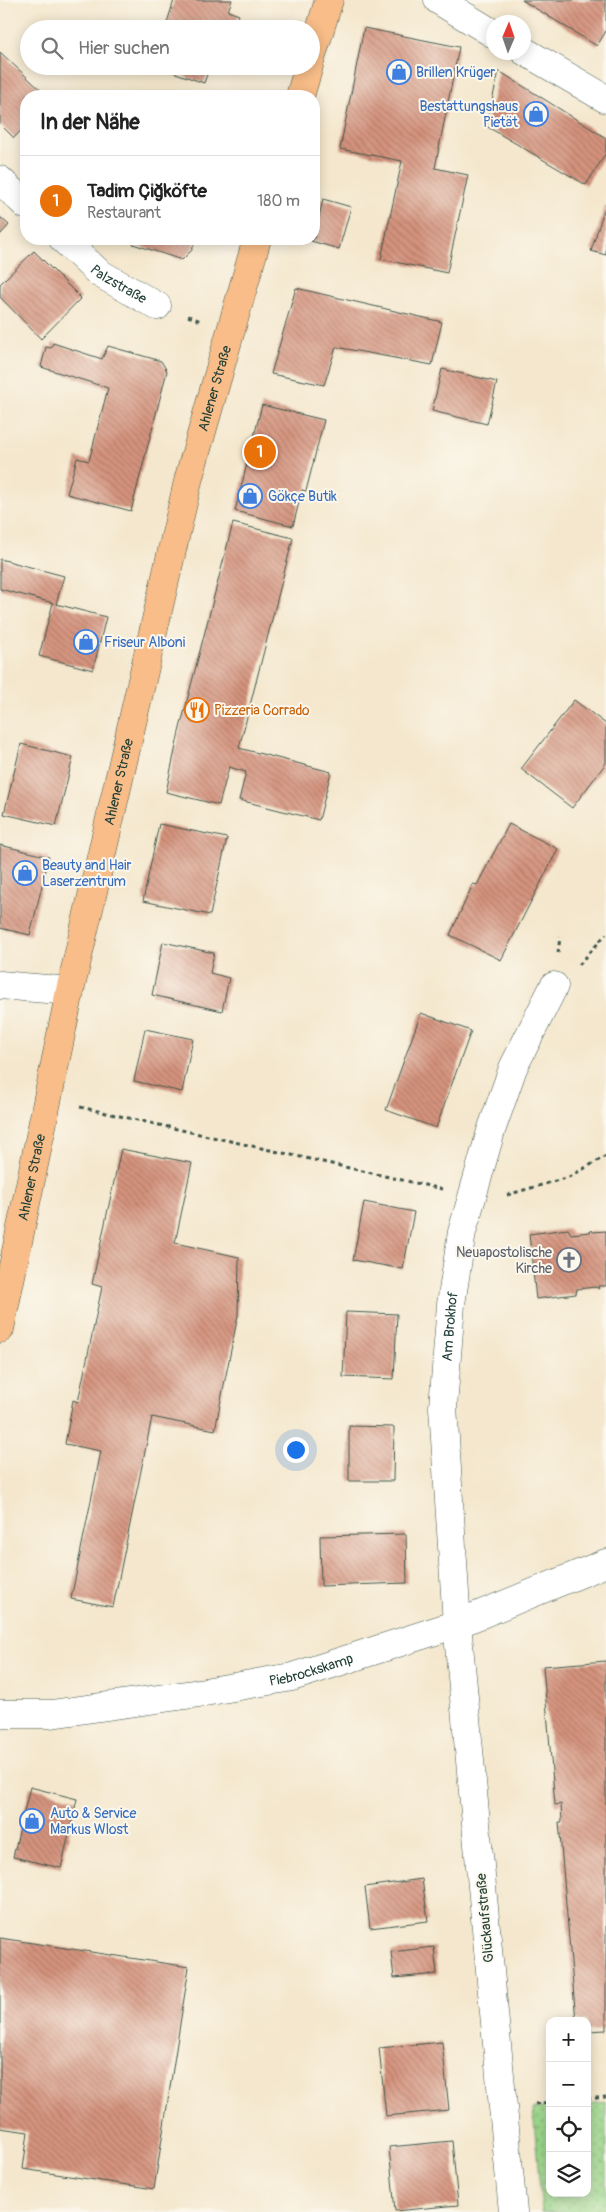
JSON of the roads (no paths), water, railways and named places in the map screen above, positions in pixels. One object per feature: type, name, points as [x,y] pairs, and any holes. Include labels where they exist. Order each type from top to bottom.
[{"type":"main road","points":[[320,30],[329,0]]},
{"type":"main road","points":[[302,90],[306,75]]},
{"type":"main road","name":"Ahlener Straße","points":[[0,1329],[70,991],[189,477],[255,245]]},
{"type":"street","points":[[438,0],[486,29]]},
{"type":"street","points":[[531,55],[606,99]]},
{"type":"street","points":[[0,180],[20,199]]},
{"type":"street","name":"Palzstraße","points":[[69,245],[99,273],[157,306]]},
{"type":"street","points":[[0,985],[70,991]]},
{"type":"street","name":"Am Brokhof","points":[[457,1624],[442,1407],[451,1304],[462,1232],[491,1131],[513,1068],[554,986]]},
{"type":"street","name":"Piebrockskamp","points":[[0,1714],[51,1714],[193,1694],[292,1677],[457,1624],[606,1563]]},
{"type":"street","name":"Glückaufstraße","points":[[457,1624],[513,2212]]},
{"type":"place","name":"Brillen Krüger","points":[[399,72]]},
{"type":"place","name":"Bestattungshaus Pietät","points":[[536,114]]},
{"type":"place","name":"Tadim Çiğköfte","points":[[260,452]]},
{"type":"place","name":"Gökçe Butik","points":[[250,496]]},
{"type":"place","name":"Friseur Alboni","points":[[86,642]]},
{"type":"place","name":"Pizzeria Corrado","points":[[197,710]]},
{"type":"place","name":"Beauty and Hair Laserzentrum","points":[[25,873]]},
{"type":"place","name":"Neuapostolische Kirche","points":[[569,1260]]},
{"type":"place","name":"Auto & Service Markus Wlost","points":[[32,1821]]}]
